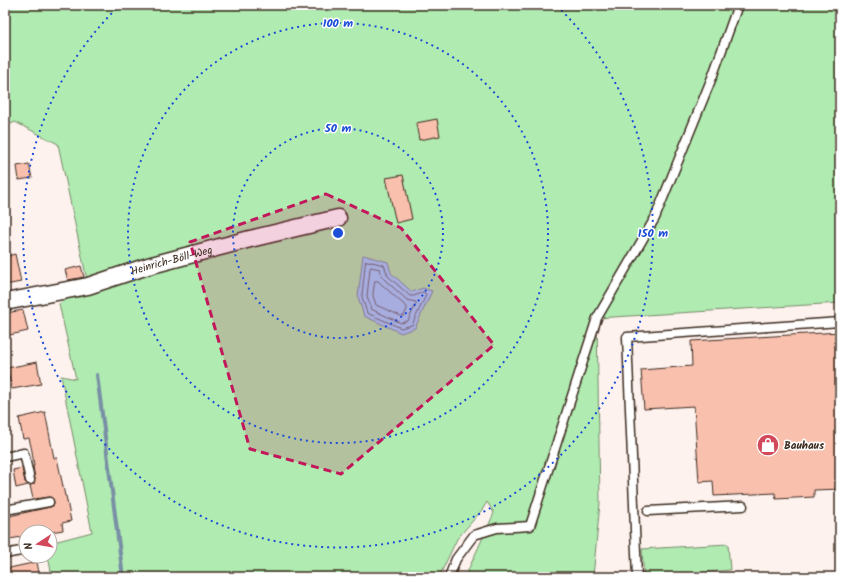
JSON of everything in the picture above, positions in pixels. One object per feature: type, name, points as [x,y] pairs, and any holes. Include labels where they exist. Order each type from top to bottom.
[{"type":"street","name":"Heinrich-Böll-Weg","points":[[5,302],[88,286],[148,266],[338,218]]},
{"type":"lane","points":[[449,577],[456,559],[474,535],[497,528],[530,526],[597,318],[655,218],[713,75],[738,5]]},
{"type":"lane","points":[[637,577],[627,337],[840,322]]},
{"type":"lane","points":[[5,457],[24,454],[30,480]]},
{"type":"lane","points":[[5,510],[48,502]]},
{"type":"lane","points":[[648,511],[743,506]]},
{"type":"lane","points":[[5,554],[18,552]]},
{"type":"highlighted area","points":[[326,194],[401,228],[494,345],[341,474],[250,449],[190,242]]},
{"type":"green space","points":[[5,5],[840,5],[840,303],[597,318],[600,503],[593,577],[465,577],[494,513],[487,502],[457,539],[439,577],[277,577],[272,575],[273,577],[52,577],[50,564],[58,564],[58,541],[92,532],[61,376],[76,379],[59,304],[88,285],[58,144],[15,122],[5,127]]},
{"type":"green space","points":[[728,544],[730,570],[686,574],[686,577],[644,577],[642,549]]},
{"type":"water","points":[[363,255],[388,262],[391,273],[412,292],[423,288],[432,291],[415,328],[401,333],[364,316],[358,297]]},
{"type":"building","points":[[437,119],[440,136],[419,140],[416,123]]},
{"type":"building","points":[[29,164],[32,178],[19,180],[17,166]]},
{"type":"building","points":[[403,175],[412,219],[396,223],[386,178]]},
{"type":"building","points":[[15,254],[21,282],[5,285],[5,257]]},
{"type":"building","points":[[81,266],[84,277],[68,280],[65,270]]},
{"type":"building","points":[[23,310],[28,331],[5,336],[5,321],[8,321],[6,313]]},
{"type":"building","name":"Bauhaus","points":[[840,332],[840,489],[814,490],[814,497],[776,499],[775,493],[714,496],[713,481],[699,482],[694,406],[644,409],[641,370],[692,366],[691,341]]},
{"type":"building","points":[[37,362],[41,384],[12,389],[7,368]]},
{"type":"building","points":[[45,412],[54,458],[57,458],[71,521],[62,523],[63,530],[58,531],[58,524],[18,524],[18,538],[5,540],[5,517],[50,507],[53,506],[54,503],[53,499],[50,497],[33,499],[30,485],[34,484],[35,479],[32,451],[29,438],[23,439],[19,418]]},
{"type":"building","points":[[22,468],[25,482],[28,485],[16,488],[13,470]]},
{"type":"building","points":[[28,564],[37,564],[39,573],[30,575],[31,577],[5,577],[5,569]]},
{"type":"waterway","points":[[97,375],[123,577]]},
{"type":"place","name":"Bauhaus","points":[[768,445]]}]
